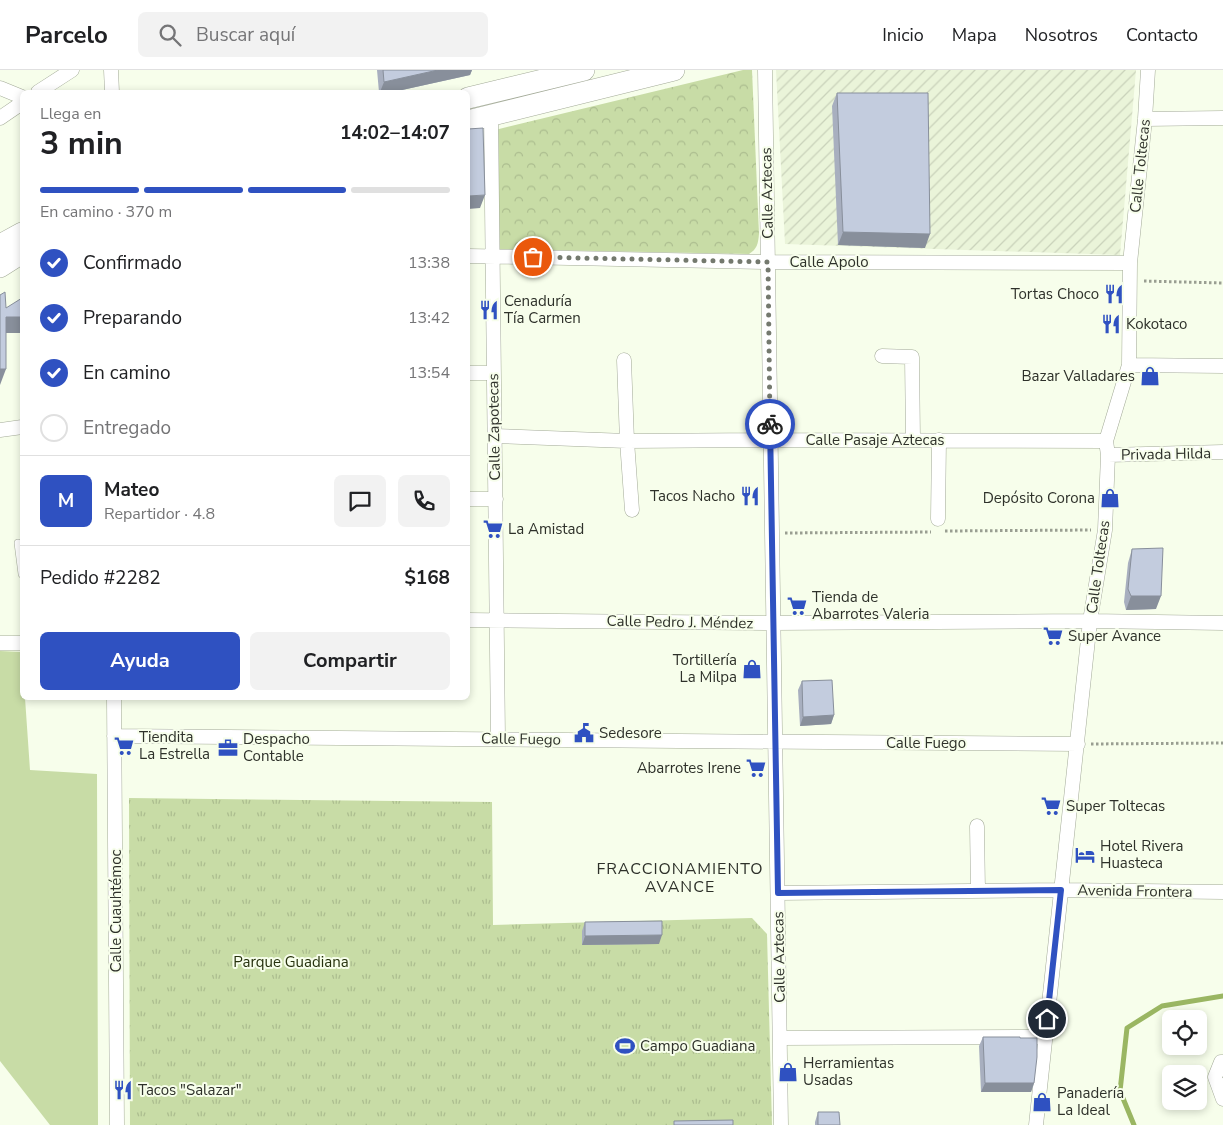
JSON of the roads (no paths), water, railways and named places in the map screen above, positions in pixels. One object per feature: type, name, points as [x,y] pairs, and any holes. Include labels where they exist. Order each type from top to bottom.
[{"type":"main road","points":[[470,98],[584,70]]},
{"type":"main road","points":[[470,120],[674,70]]},
{"type":"main road","points":[[0,246],[20,234]]},
{"type":"main road","points":[[0,267],[20,254]]},
{"type":"street","points":[[41,90],[72,70]]},
{"type":"street","points":[[111,70],[112,90]]},
{"type":"street","name":"Calle Aztecas","points":[[765,70],[781,1125]]},
{"type":"street","name":"Calle Toltecas","points":[[1036,1125],[1090,621],[1105,530],[1108,455],[1106,440],[1129,365],[1130,263],[1145,119],[1148,70]]},
{"type":"street","points":[[0,88],[20,96]]},
{"type":"street","points":[[0,118],[20,104]]},
{"type":"street","name":"Calle Zapotecas","points":[[491,115],[498,738]]},
{"type":"street","points":[[1145,119],[1223,118]]},
{"type":"street","name":"Calle Apolo","points":[[470,256],[768,262],[1130,263]]},
{"type":"street","points":[[882,356],[912,357],[913,440]]},
{"type":"street","points":[[624,360],[632,510]]},
{"type":"street","points":[[1129,365],[1223,366]]},
{"type":"street","points":[[470,373],[493,373]]},
{"type":"street","points":[[0,430],[20,427]]},
{"type":"street","name":"Calle Pasaje Aztecas","points":[[495,436],[627,441],[1106,440]]},
{"type":"street","points":[[938,519],[939,440]]},
{"type":"street","name":"Privada Hilda","points":[[1108,455],[1223,452]]},
{"type":"street","points":[[470,499],[496,499]]},
{"type":"street","name":"Calle Pedro J. Méndez","points":[[470,620],[773,623],[1090,621],[1223,624]]},
{"type":"street","points":[[0,643],[20,643]]},
{"type":"street","name":"Calle Cuauhtémoc","points":[[114,700],[117,1125]]},
{"type":"street","name":"Calle Fuego","points":[[114,736],[498,738],[775,743],[1078,744]]},
{"type":"street","points":[[977,826],[978,891]]},
{"type":"street","name":"Avenida Frontera","points":[[778,893],[1061,890],[1223,892]]},
{"type":"street","points":[[780,1038],[1045,1037]]},
{"type":"street","points":[[1223,1062],[1221,1062],[1214,1077],[1223,1099]]},
{"type":"lane","points":[[18,543],[20,558]]},
{"type":"waterway","points":[[1134,1125],[1120,1091],[1127,1028],[1162,1006],[1223,996]]},
{"type":"place","name":"Tortas Choco","points":[[1114,294]]},
{"type":"place","name":"Cenaduría Tía Carmen","points":[[489,310]]},
{"type":"place","name":"Kokotaco","points":[[1111,324]]},
{"type":"place","name":"Bazar Valladares","points":[[1150,376]]},
{"type":"place","name":"Tacos Nacho","points":[[750,496]]},
{"type":"place","name":"Depósito Corona","points":[[1110,498]]},
{"type":"place","name":"La Amistad","points":[[493,529]]},
{"type":"place","name":"Tienda de Abarrotes Valeria","points":[[797,606]]},
{"type":"place","name":"Super Avance","points":[[1053,636]]},
{"type":"place","name":"Tortillería La Milpa","points":[[752,669]]},
{"type":"place","name":"Sedesore","points":[[584,733]]},
{"type":"place","name":"Tiendita La Estrella","points":[[124,746]]},
{"type":"place","name":"Despacho Contable","points":[[228,748]]},
{"type":"place","name":"Abarrotes Irene","points":[[756,768]]},
{"type":"place","name":"Super Toltecas","points":[[1051,806]]},
{"type":"place","name":"Hotel Rivera Huasteca","points":[[1085,855]]},
{"type":"place","name":"Campo Guadiana","points":[[625,1046]]},
{"type":"place","name":"Herramientas Usadas","points":[[788,1072]]},
{"type":"place","name":"Tacos \"Salazar\"","points":[[123,1090]]},
{"type":"place","name":"Panadería La Ideal","points":[[1042,1102]]},
{"type":"district","name":"FRACCIONAMIENTO AVANCE","points":[[680,878]]},
{"type":"park label","name":"Parque Guadiana","points":[[291,962]]}]
